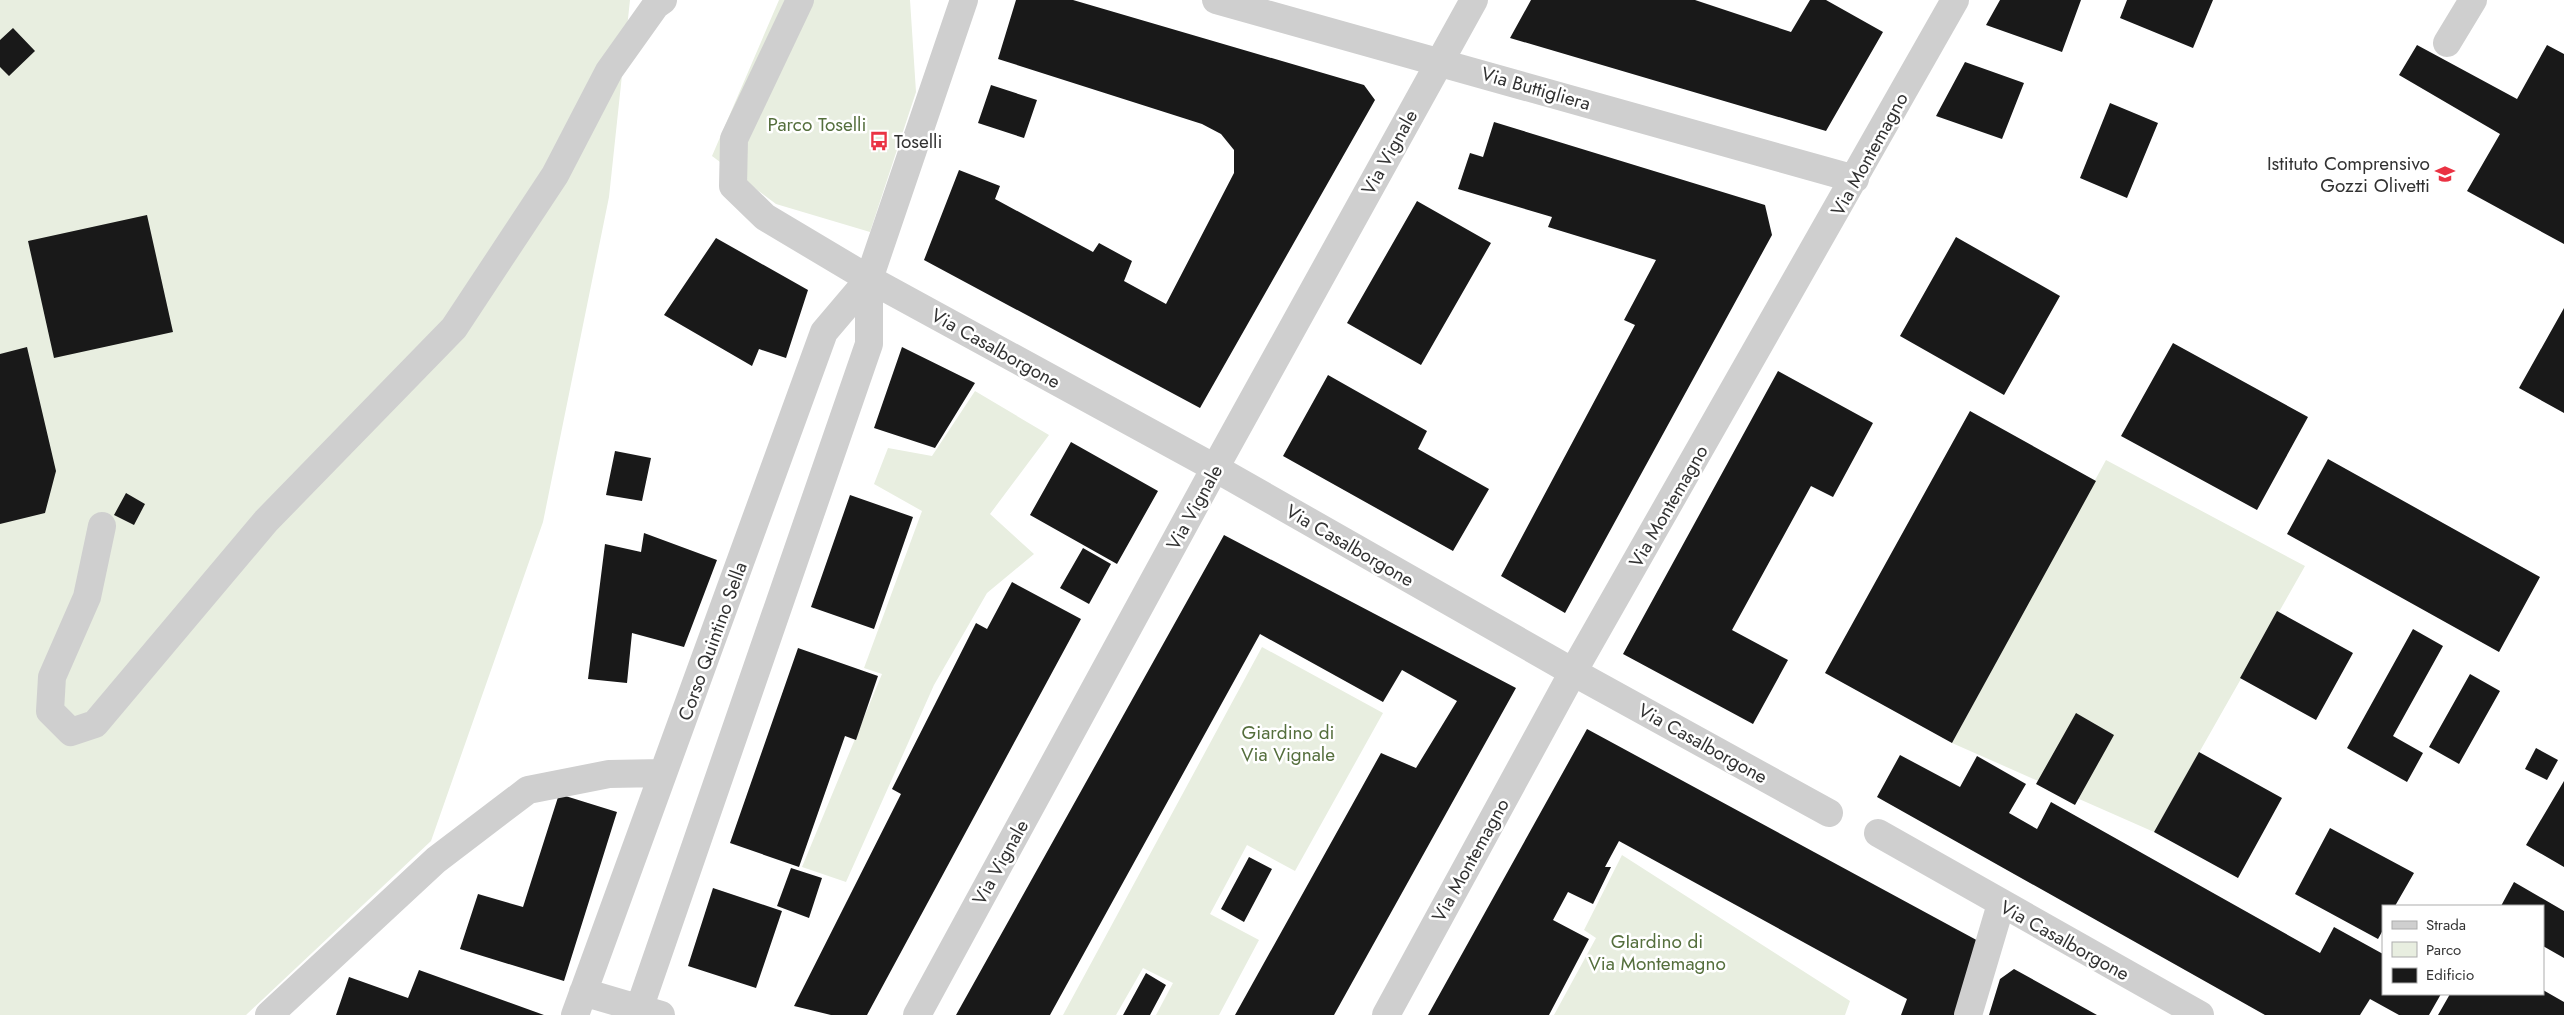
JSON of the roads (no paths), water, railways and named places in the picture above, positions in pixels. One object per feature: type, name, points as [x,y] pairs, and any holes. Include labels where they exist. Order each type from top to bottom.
[{"type":"street","points":[[102,526],[87,597],[52,677],[50,711],[71,732],[95,724],[266,521],[454,328],[555,175],[609,71],[656,5],[663,0]]},
{"type":"street","name":"Via Casalborgone","points":[[800,0],[734,139],[733,186],[765,217],[869,279],[1215,468],[1573,672],[1829,813]]},
{"type":"street","name":"Corso Quintino Sella","points":[[645,1013],[869,344],[869,279],[964,0]]},
{"type":"street","name":"Via Buttigliera","points":[[1216,0],[1855,179]]},
{"type":"street","name":"Via Vignale","points":[[917,1015],[1215,468],[1474,0]]},
{"type":"street","name":"Via Montemagno","points":[[1386,1015],[1573,672],[1855,179],[1955,0]]},
{"type":"street","points":[[2447,43],[2473,0]]},
{"type":"street","name":"Corso Quintino Sella","points":[[579,1004],[824,332],[869,279]]},
{"type":"street","points":[[269,1015],[436,860],[528,790],[609,774],[663,773]]},
{"type":"street","name":"Via Casalborgone","points":[[1878,834],[2200,1015]]},
{"type":"street","points":[[1968,1015],[2001,904]]},
{"type":"street","points":[[579,1004],[645,1013]]},
{"type":"place","name":"Toselli","points":[[879,141]]},
{"type":"place","name":"Istituto Comprensivo Gozzi Olivetti","points":[[2445,174]]},
{"type":"park label","name":"Parco Toselli","points":[[817,124]]},
{"type":"park label","name":"Giardino di Via Vignale","points":[[1288,743]]},
{"type":"park label","name":"GIardino di Via Montemagno","points":[[1657,952]]}]
